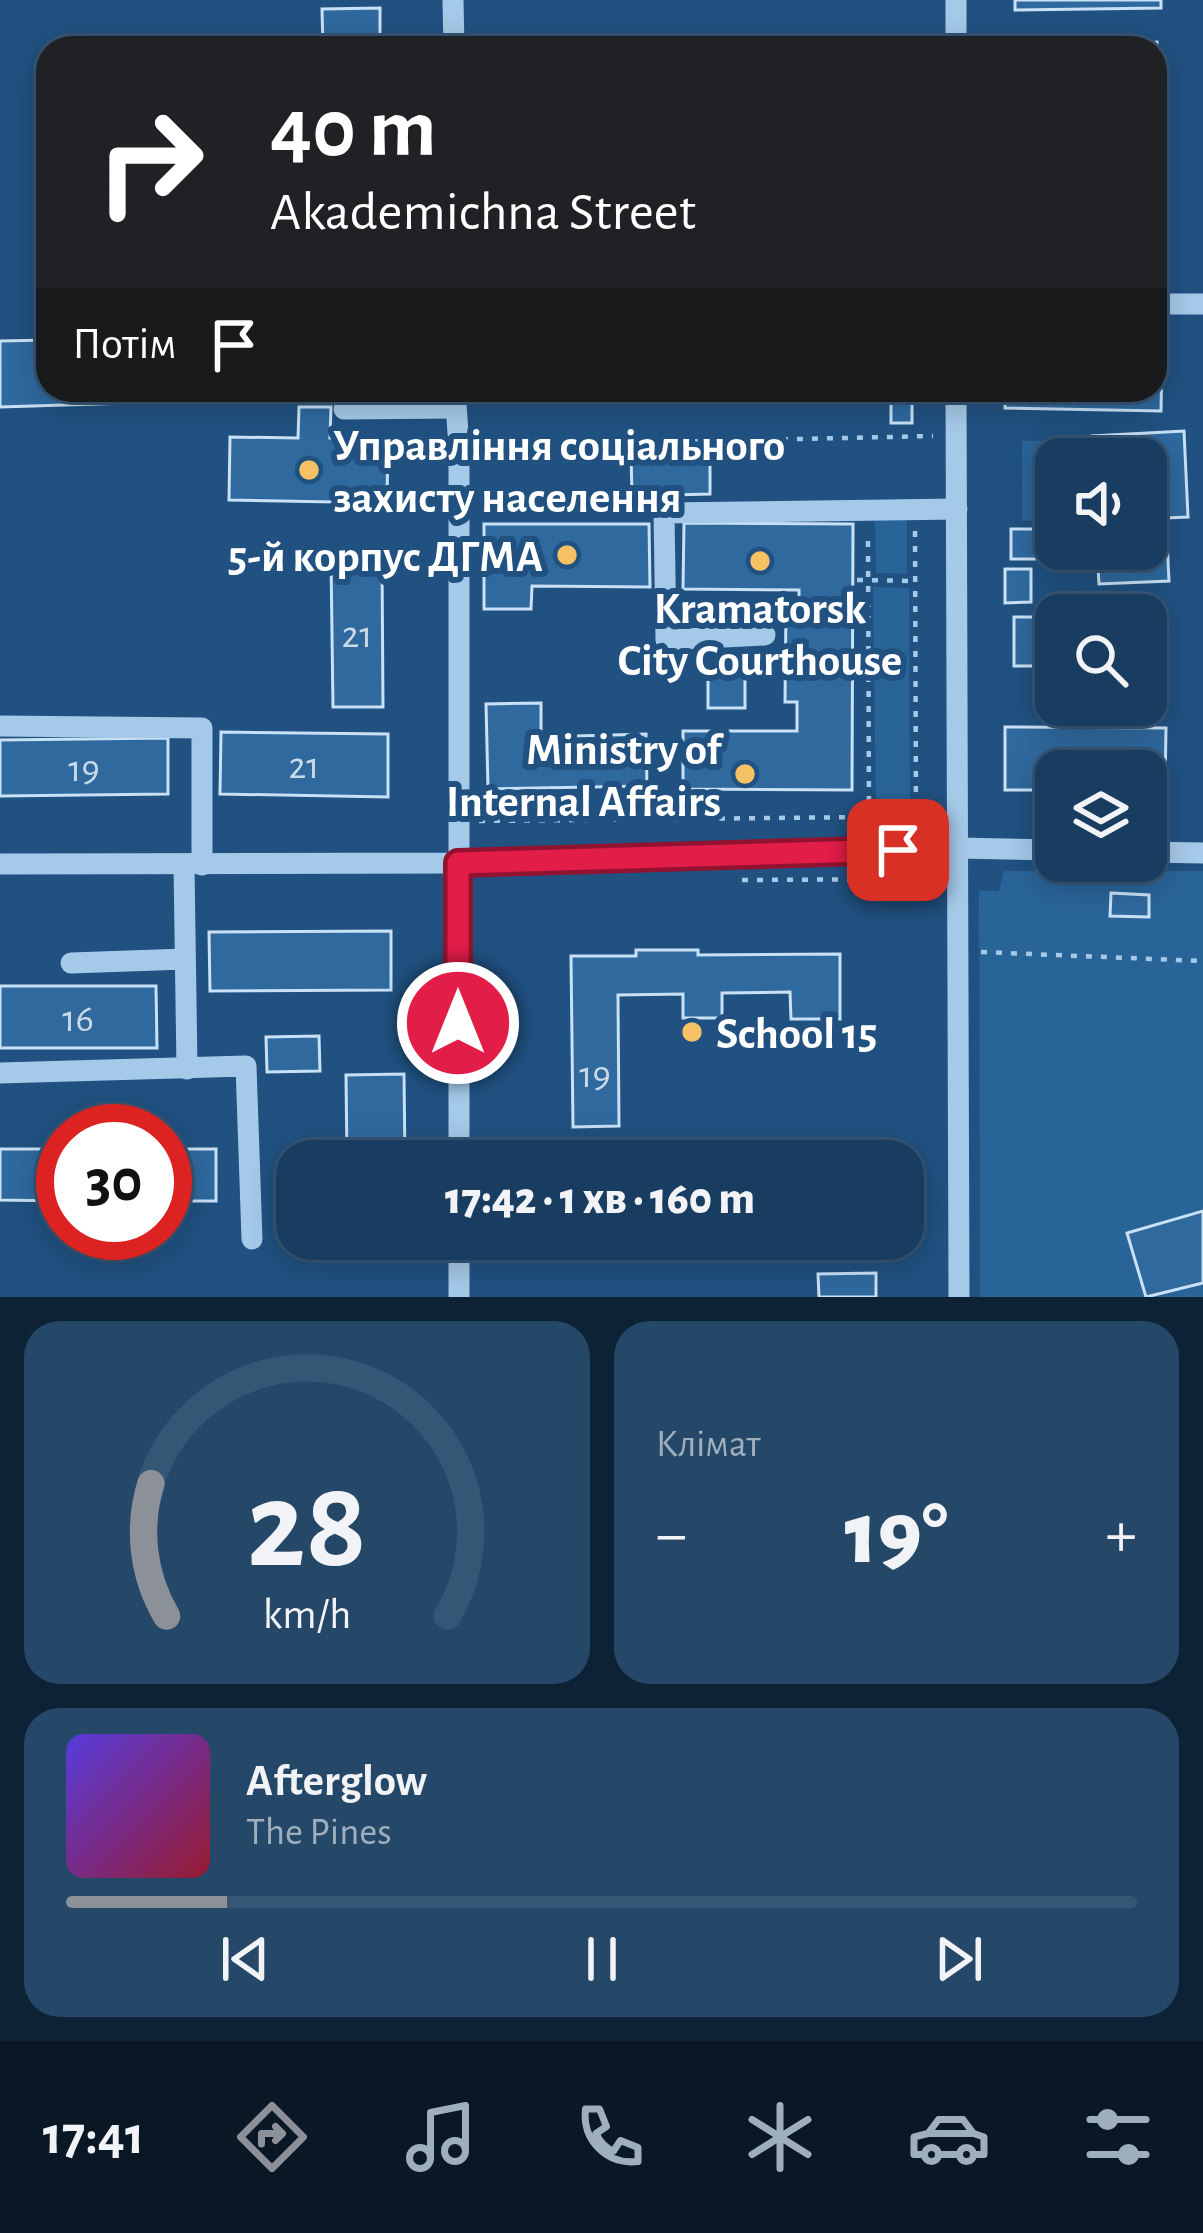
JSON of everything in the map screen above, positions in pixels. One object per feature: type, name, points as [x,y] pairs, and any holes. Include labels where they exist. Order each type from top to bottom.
[{"type":"street","points":[[453,0],[454,36]]},
{"type":"street","points":[[956,0],[956,36]]},
{"type":"street","points":[[1167,304],[1203,304]]},
{"type":"street","points":[[344,409],[422,402]]},
{"type":"street","points":[[455,402],[459,1140]]},
{"type":"street","points":[[956,402],[959,1297]]},
{"type":"street","points":[[765,635],[666,640],[664,513],[957,509]]},
{"type":"street","points":[[0,726],[202,728],[185,959],[187,1069]]},
{"type":"street","points":[[0,864],[458,863],[1035,850]]},
{"type":"street","points":[[1167,852],[1203,853]]},
{"type":"street","points":[[71,963],[185,959]]},
{"type":"street","points":[[0,1073],[246,1066],[252,1239]]},
{"type":"street","points":[[459,1260],[459,1297]]},
{"type":"path","points":[[459,446],[956,435]]},
{"type":"path","points":[[915,509],[916,820]]},
{"type":"path","points":[[868,510],[869,818]]},
{"type":"path","points":[[856,580],[915,581]]},
{"type":"path","points":[[458,822],[869,818],[958,822]]},
{"type":"path","points":[[958,951],[1203,961]]},
{"type":"shaded area","points":[[1022,441],[1035,441],[1035,521],[1022,521]]},
{"type":"shaded area","points":[[875,519],[907,519],[907,574],[876,573]]},
{"type":"shaded area","points":[[873,587],[909,588],[910,813],[876,812]]},
{"type":"shaded area","points":[[1004,871],[1035,871],[1035,882],[1167,882],[1167,871],[1203,871],[1203,1297],[980,1297],[979,891],[999,891]]},
{"type":"building","points":[[1015,0],[1161,0],[1161,8],[1015,10]]},
{"type":"building","points":[[380,8],[380,36],[323,36],[322,9]]},
{"type":"building","points":[[36,340],[36,402],[161,402],[0,407],[0,341]]},
{"type":"building","points":[[891,402],[912,402],[912,423],[891,423]]},
{"type":"building","points":[[1005,402],[1161,402],[1161,411],[1005,408]]},
{"type":"building","name":"Управління соціального захисту населення","points":[[299,407],[331,407],[330,438],[388,439],[387,503],[229,500],[230,437],[298,438]]},
{"type":"building","points":[[1184,431],[1188,517],[1167,518],[1167,438],[1092,436]]},
{"type":"building","points":[[710,452],[710,494],[632,496],[631,453]]},
{"type":"building","points":[[684,523],[853,524],[852,790],[683,789],[683,731],[797,731],[797,702],[785,702],[786,607],[799,607],[799,590],[683,589]]},
{"type":"building","name":"5-й корпус ДГМА","points":[[484,524],[649,524],[650,587],[532,586],[531,609],[484,609]]},
{"type":"building","points":[[1011,529],[1035,529],[1035,559],[1011,559]]},
{"type":"building","points":[[1167,539],[1169,581],[1099,584],[1098,570],[1167,570]]},
{"type":"building","points":[[382,559],[383,707],[333,707],[331,560]]},
{"type":"building","points":[[1005,569],[1031,569],[1031,602],[1005,603]]},
{"type":"building","points":[[1014,617],[1035,617],[1035,666],[1014,666]]},
{"type":"building","points":[[708,670],[745,670],[745,708],[708,708]]},
{"type":"building","points":[[541,703],[541,737],[646,734],[647,786],[488,789],[486,704]]},
{"type":"building","points":[[1005,727],[1166,728],[1166,750],[1035,750],[1035,790],[1005,790]]},
{"type":"building","points":[[221,732],[388,734],[388,797],[220,794]]},
{"type":"building","points":[[168,738],[168,794],[0,796],[0,740]]},
{"type":"building","points":[[1111,893],[1149,895],[1149,917],[1110,916]]},
{"type":"building","points":[[391,931],[391,990],[210,991],[209,932]]},
{"type":"building","points":[[636,950],[698,950],[698,955],[840,954],[840,1019],[791,1019],[790,992],[722,993],[722,1018],[683,1018],[683,994],[618,995],[619,1126],[573,1127],[571,956],[636,956]]},
{"type":"building","points":[[0,986],[156,986],[157,1048],[0,1048]]},
{"type":"building","points":[[319,1036],[320,1071],[267,1072],[266,1037]]},
{"type":"building","points":[[404,1074],[405,1140],[347,1140],[346,1075]]},
{"type":"building","points":[[0,1149],[36,1149],[36,1201],[0,1200]]},
{"type":"building","points":[[192,1149],[216,1149],[216,1201],[192,1201]]},
{"type":"building","points":[[1203,1211],[1203,1283],[1146,1297],[1127,1233]]},
{"type":"building","points":[[876,1273],[876,1297],[819,1297],[818,1274]]},
{"type":"place","name":"Управління соціального захисту населення","points":[[309,470]]},
{"type":"place","name":"5-й корпус ДГМА","points":[[567,555]]},
{"type":"place","name":"Kramatorsk City Courthouse","points":[[760,561]]},
{"type":"place","name":"Ministry of Internal Affairs","points":[[745,774]]},
{"type":"place","name":"School 15","points":[[692,1032]]},
{"type":"route","points":[[458,1023],[458,863],[898,850]]}]
